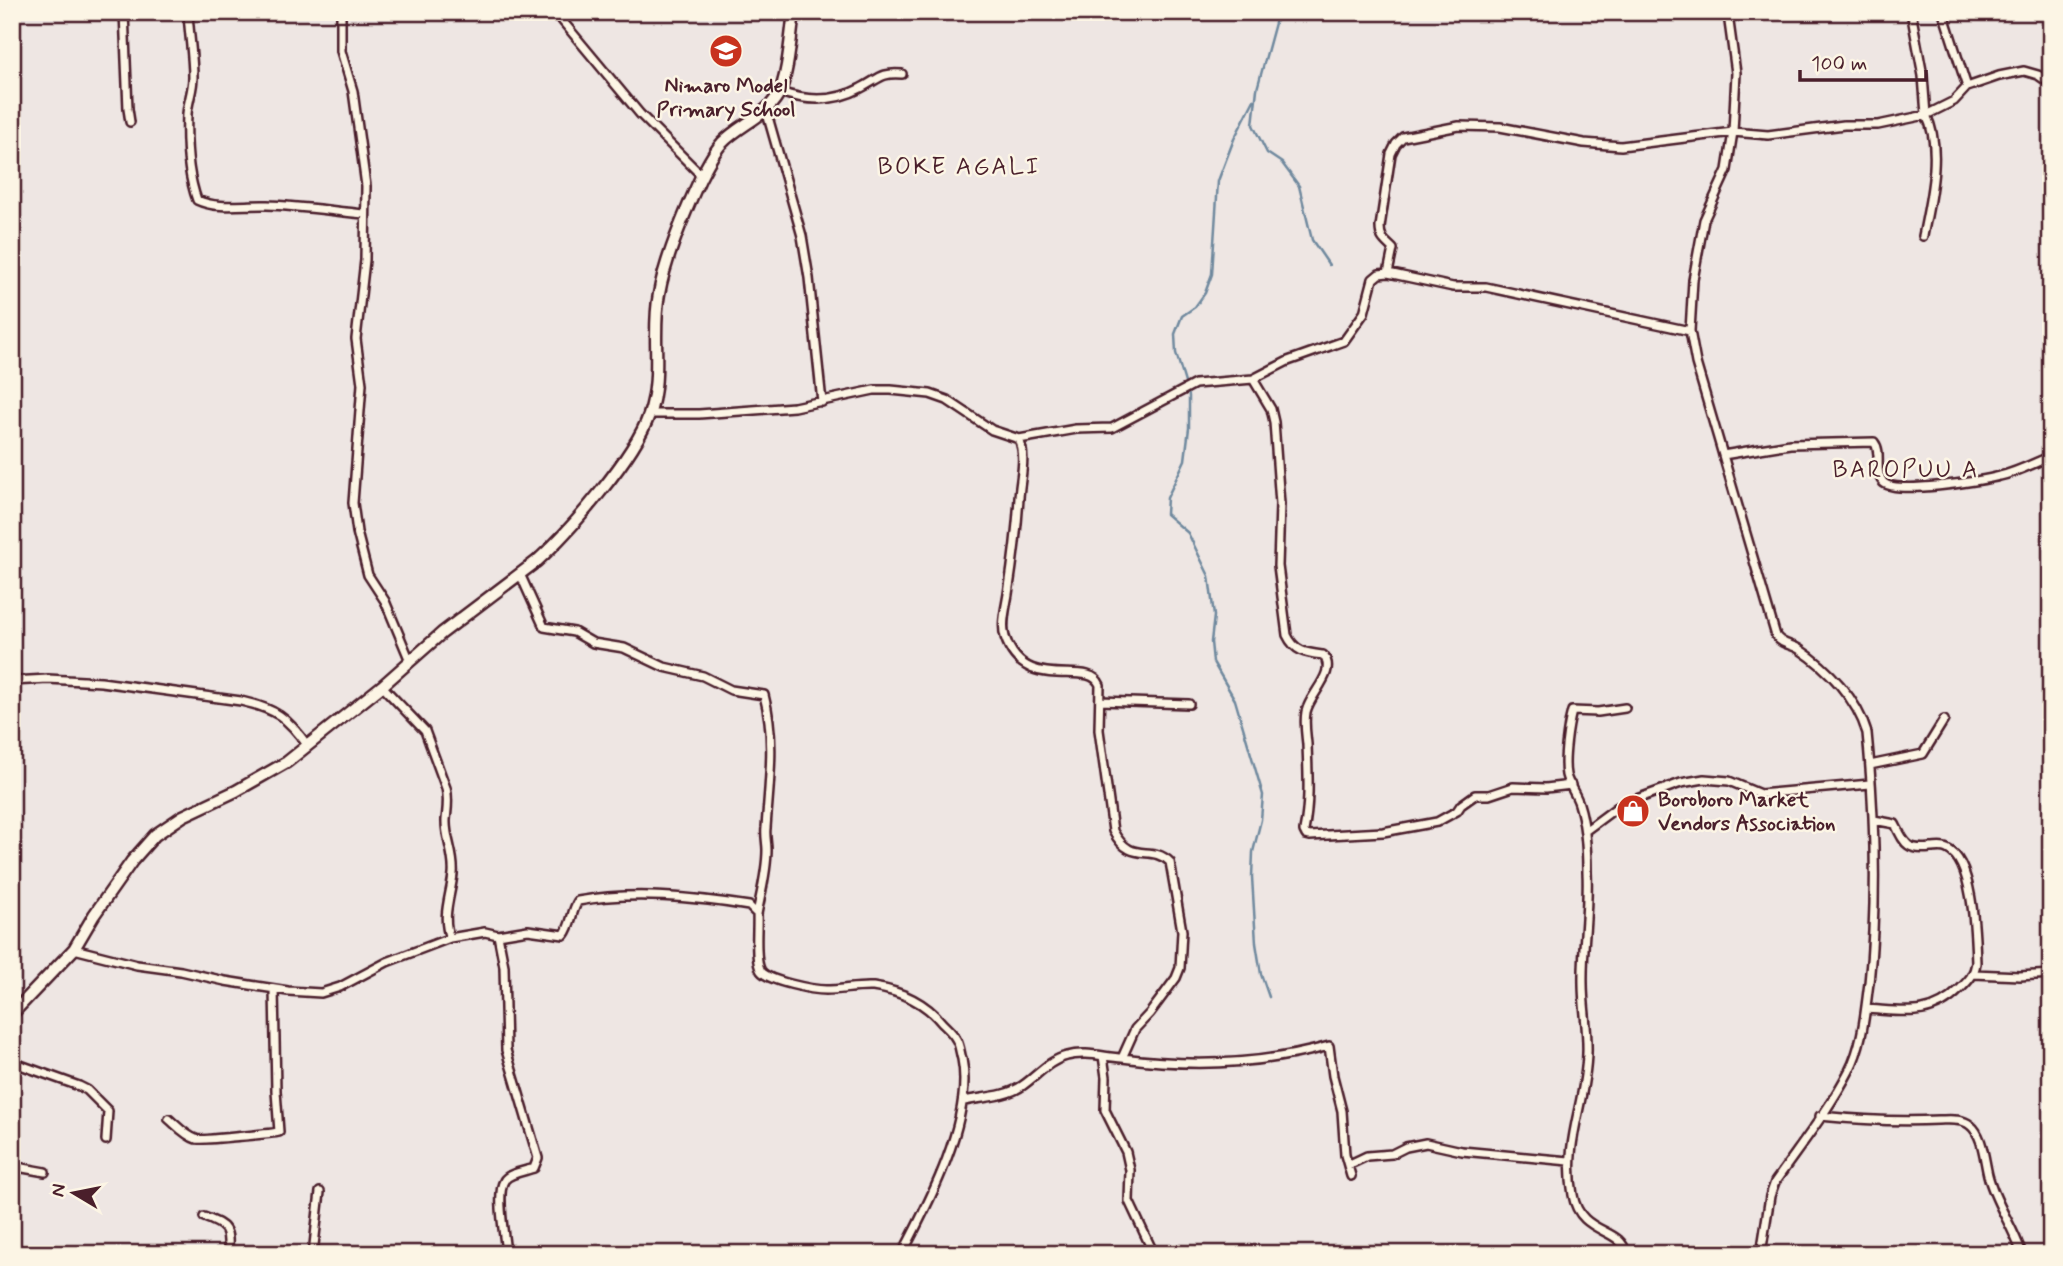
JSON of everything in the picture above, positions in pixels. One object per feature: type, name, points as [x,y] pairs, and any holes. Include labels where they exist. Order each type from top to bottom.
[{"type":"street","points":[[124,12],[130,122]]},
{"type":"street","points":[[188,12],[193,74],[193,92],[187,113],[188,136],[197,200],[205,204],[270,205],[365,214]]},
{"type":"street","points":[[341,12],[341,51],[353,91],[366,186],[365,260],[356,339],[362,384],[353,503],[368,575],[385,601],[410,661]]},
{"type":"street","points":[[555,12],[640,114],[702,176]]},
{"type":"street","points":[[12,1014],[74,949],[93,915],[131,861],[155,835],[183,816],[236,791],[287,762],[382,686],[442,633],[551,548],[598,493],[637,440],[649,414],[656,376],[659,292],[679,232],[702,176],[723,142],[766,110],[780,92],[794,12]]},
{"type":"street","points":[[1730,12],[1736,74],[1732,132],[1727,170],[1704,220],[1693,279],[1690,331],[1696,363],[1776,636],[1824,669],[1844,691],[1863,719],[1867,733],[1874,820],[1874,924],[1866,1009],[1859,1041],[1849,1071],[1775,1182],[1770,1196],[1761,1254]]},
{"type":"street","points":[[1911,12],[1924,84],[1926,115],[1931,127],[1935,175],[1923,236]]},
{"type":"street","points":[[1943,12],[1967,87]]},
{"type":"street","points":[[1388,273],[1393,249],[1383,241],[1380,227],[1391,154],[1403,137],[1459,126],[1481,125],[1584,143],[1621,146],[1732,132],[1768,135],[1844,125],[1878,125],[1926,115],[1954,101],[1967,87],[2024,71],[2038,75],[2051,84]]},
{"type":"street","points":[[780,92],[794,97],[836,99],[857,91],[888,73],[902,74]]},
{"type":"street","points":[[766,110],[802,236],[822,402]]},
{"type":"street","points":[[649,414],[699,414],[822,402],[874,390],[930,394],[958,405],[992,430],[1020,439],[1076,429],[1111,428],[1195,384],[1253,379],[1288,361],[1344,341],[1364,313],[1373,279],[1379,274],[1388,273],[1453,287],[1466,288],[1476,285],[1690,331]]},
{"type":"street","points":[[1253,379],[1271,409],[1275,422],[1280,504],[1278,566],[1287,635],[1292,645],[1300,651],[1323,655],[1327,664],[1324,680],[1315,689],[1306,712],[1309,796],[1304,831],[1306,835],[1383,832],[1428,824],[1447,818],[1475,795],[1489,795],[1513,787],[1546,788],[1571,785]]},
{"type":"street","points":[[1020,439],[1022,474],[1003,634],[1018,662],[1028,668],[1064,675],[1089,674],[1097,679],[1100,685],[1101,753],[1113,831],[1118,841],[1133,852],[1158,855],[1170,862],[1182,931],[1180,968],[1176,978],[1135,1029],[1122,1058]]},
{"type":"street","points":[[1723,455],[1790,444],[1874,442],[1878,447],[1881,480],[1886,485],[1898,488],[1957,484],[2001,476],[2051,456]]},
{"type":"street","points":[[520,574],[544,627],[574,632],[593,643],[624,648],[664,667],[703,676],[731,690],[764,695],[771,728],[771,777],[765,832],[766,866],[757,914],[757,957],[760,971],[768,978],[809,989],[875,988],[913,998],[934,1013],[957,1041],[965,1076],[964,1101],[953,1143],[941,1174],[902,1254]]},
{"type":"street","points":[[12,681],[48,679],[101,682],[241,701],[262,706],[282,716],[307,746]]},
{"type":"street","points":[[382,686],[425,731],[446,788],[446,821],[452,848],[453,873],[446,913],[450,938]]},
{"type":"street","points":[[1100,701],[1189,705]]},
{"type":"street","points":[[1625,708],[1598,712],[1572,711],[1565,766],[1566,778],[1580,807],[1585,831],[1587,893],[1583,986],[1587,1053],[1569,1161],[1575,1206],[1594,1227],[1623,1241],[1626,1254]]},
{"type":"street","points":[[1870,765],[1923,754],[1944,720]]},
{"type":"street","points":[[1585,831],[1620,805],[1681,783],[1704,779],[1730,781],[1760,794],[1870,784]]},
{"type":"street","points":[[1866,1009],[1909,1013],[1932,1009],[1955,994],[1974,974],[1975,943],[1970,893],[1956,856],[1949,849],[1941,847],[1913,849],[1907,845],[1895,824],[1874,820]]},
{"type":"street","points":[[74,949],[137,965],[274,989],[329,992],[387,962],[450,938],[485,932],[498,935],[528,930],[564,935],[572,922],[573,908],[578,901],[622,895],[749,906],[757,914]]},
{"type":"street","points":[[498,935],[504,966],[506,1050],[538,1158],[534,1168],[509,1176],[504,1181],[501,1193],[506,1254]]},
{"type":"street","points":[[1974,974],[2051,974]]},
{"type":"street","points":[[169,1119],[192,1138],[200,1140],[279,1132],[274,989]]},
{"type":"street","points":[[964,1101],[1020,1088],[1059,1058],[1082,1053],[1156,1063],[1241,1062],[1279,1059],[1329,1046],[1342,1111],[1345,1155],[1351,1176]]},
{"type":"street","points":[[1103,1056],[1106,1077],[1105,1110],[1126,1152],[1130,1170],[1129,1201],[1154,1254]]},
{"type":"street","points":[[12,1062],[88,1090],[108,1111],[106,1139]]},
{"type":"street","points":[[1820,1116],[1889,1122],[1951,1120],[1971,1125],[1979,1137],[1996,1200],[2022,1254]]},
{"type":"street","points":[[1348,1165],[1367,1156],[1392,1154],[1406,1147],[1426,1143],[1462,1151],[1569,1161]]},
{"type":"street","points":[[12,1166],[45,1172]]},
{"type":"street","points":[[313,1254],[320,1192]]},
{"type":"street","points":[[204,1217],[225,1226],[229,1234],[228,1254]]},
{"type":"waterway","points":[[1278,12],[1257,89],[1253,125],[1267,153],[1282,163],[1299,186],[1312,240],[1329,265]]},
{"type":"waterway","points":[[1254,100],[1234,139],[1218,181],[1212,274],[1205,293],[1195,307],[1182,316],[1175,334],[1176,353],[1189,396],[1189,428],[1185,460],[1167,498],[1166,514],[1188,533],[1209,576],[1214,616],[1211,642],[1213,662],[1235,700],[1263,795],[1261,820],[1253,852],[1252,877],[1256,943],[1261,974],[1269,997]]},
{"type":"place","name":"Nimaro Model Primary School","points":[[726,51]]},
{"type":"place","name":"Boroboro Market Vendors Association","points":[[1633,811]]},
{"type":"district","name":"BOKE AGALI","points":[[959,166]]},
{"type":"district","name":"BAROPUU A","points":[[1906,469]]}]
